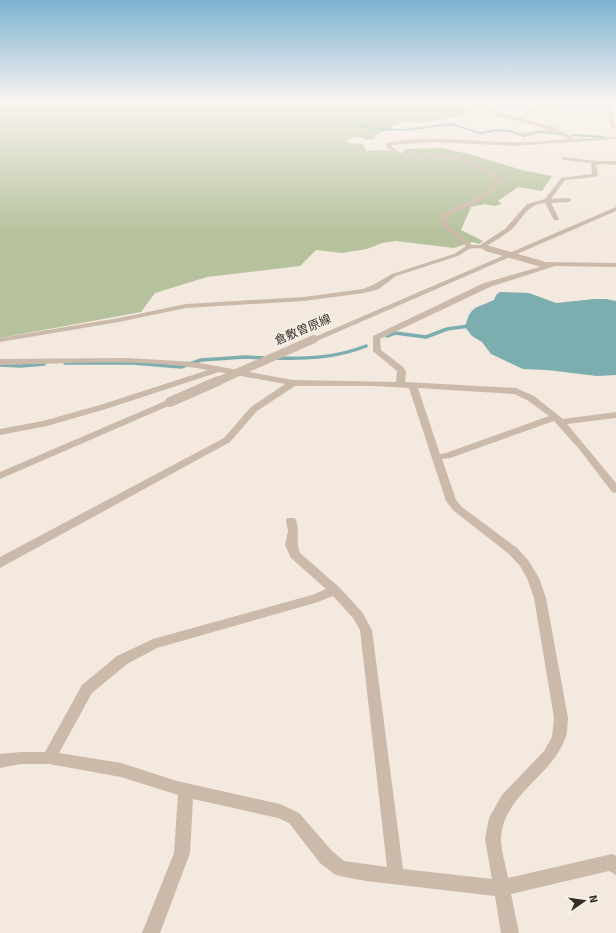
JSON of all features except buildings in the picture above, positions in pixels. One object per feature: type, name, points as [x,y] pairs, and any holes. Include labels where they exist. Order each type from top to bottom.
[{"type":"street","points":[[388,147],[391,150],[397,153],[416,156],[461,159],[486,170],[498,179],[499,182],[497,186],[487,194],[443,216],[444,225],[471,247]]},
{"type":"street","points":[[564,158],[616,163]]},
{"type":"street","points":[[547,201],[563,179],[593,176],[595,174],[593,164],[595,162]]},
{"type":"street","points":[[484,247],[510,227],[522,210],[529,205],[541,201],[569,200]]},
{"type":"street","points":[[547,201],[556,219]]},
{"type":"street","name":"倉敷曽原線","points":[[0,476],[616,209]]},
{"type":"street","points":[[0,340],[119,320],[186,306],[216,302],[304,299],[364,291],[376,287],[394,275],[456,255],[462,250],[471,247],[484,247],[542,264],[616,265]]},
{"type":"street","points":[[510,933],[493,839],[497,818],[507,800],[549,756],[559,738],[561,718],[540,598],[533,578],[524,563],[513,551],[458,509],[451,501],[436,457],[402,372],[400,368],[377,351],[376,338],[487,285],[552,265]]},
{"type":"street","points":[[0,362],[128,360],[218,369],[293,383],[406,385],[516,391],[529,396],[568,428],[616,490]]},
{"type":"street","points":[[0,432],[44,424],[103,407],[218,369]]},
{"type":"street","points":[[0,564],[227,440],[254,409],[293,383]]},
{"type":"street","points":[[436,457],[447,456],[557,420],[616,415]]},
{"type":"street","points":[[291,521],[293,531],[291,545],[295,555],[335,590],[358,615],[366,630],[396,876]]},
{"type":"street","points":[[49,758],[87,689],[122,660],[153,644],[315,599],[335,590]]},
{"type":"street","points":[[0,761],[21,758],[49,758],[121,770],[186,790],[280,811],[294,818],[326,857],[340,868],[366,873],[501,888],[612,862],[616,867]]},
{"type":"street","points":[[151,933],[182,854],[186,790]]},
{"type":"green space","points":[[0,147],[364,147],[366,151],[383,150],[404,153],[404,149],[441,148],[469,154],[522,170],[552,176],[542,191],[518,187],[498,201],[502,204],[494,206],[485,204],[471,207],[461,230],[483,241],[479,244],[472,242],[454,248],[396,241],[382,243],[367,249],[342,253],[316,250],[300,266],[207,277],[155,293],[141,312],[0,338]]},
{"type":"water","points":[[500,292],[529,293],[556,303],[594,299],[616,301],[616,375],[597,376],[547,370],[523,369],[491,354],[482,342],[472,336],[465,327],[472,311],[494,300],[496,295]]},
{"type":"waterway","points":[[387,336],[395,333],[426,337],[447,329],[469,326]]},
{"type":"waterway","points":[[274,358],[321,357],[343,353],[366,346]]},
{"type":"waterway","points":[[65,363],[133,363],[181,367],[201,360],[245,357],[266,358]]},
{"type":"waterway","points":[[0,365],[21,366],[44,364]]}]
